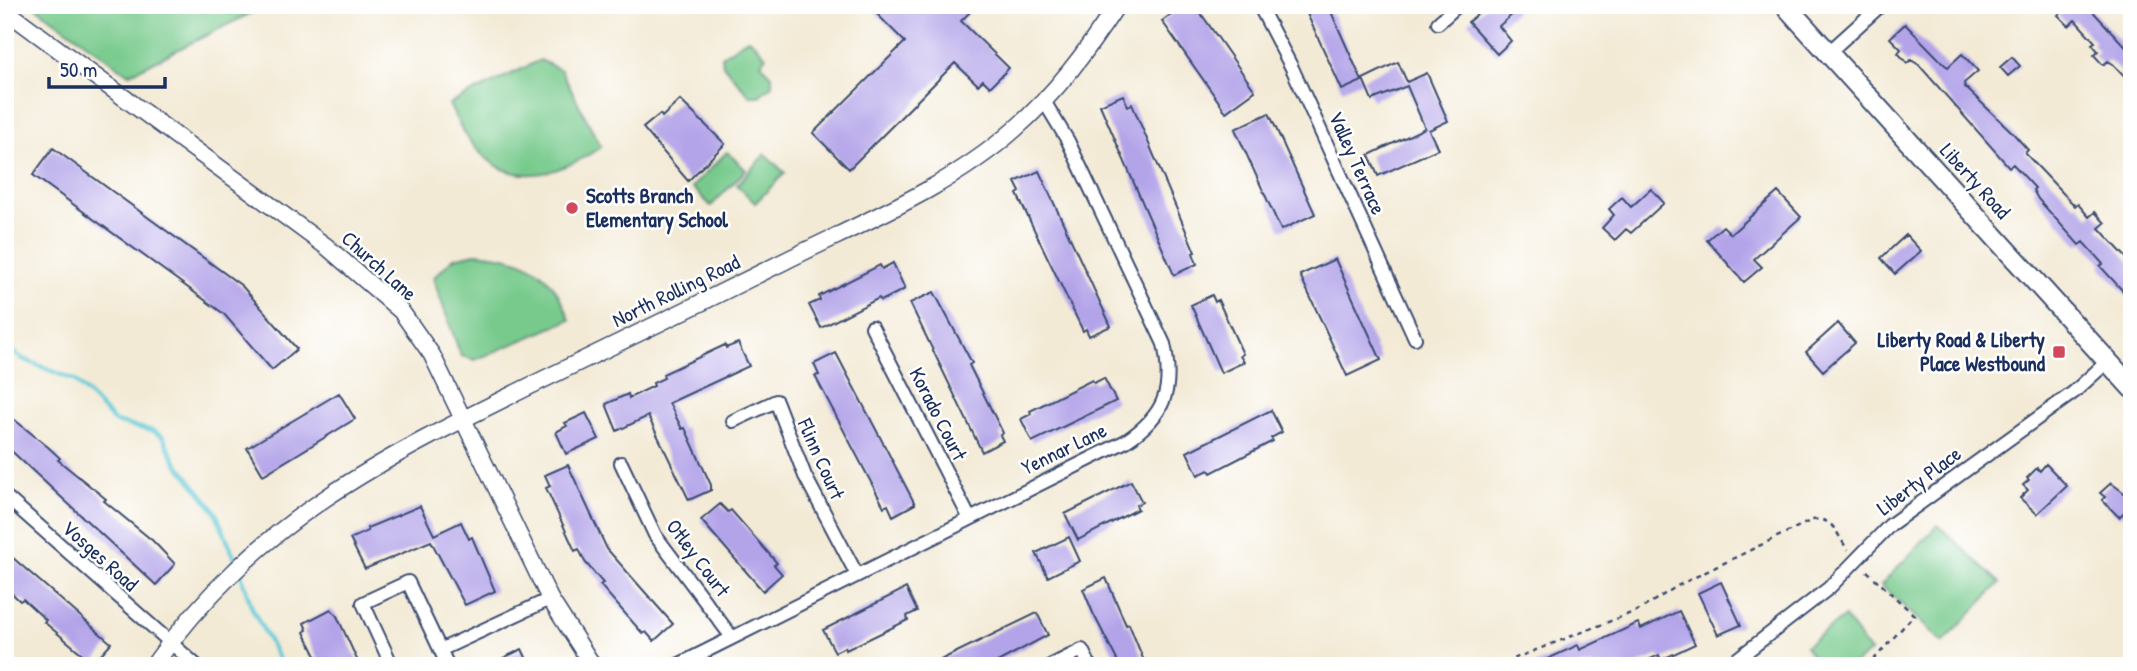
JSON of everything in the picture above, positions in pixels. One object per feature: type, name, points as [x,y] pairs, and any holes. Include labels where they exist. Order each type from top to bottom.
[{"type":"main road","name":"Liberty Road","points":[[1785,5],[2132,387]]},
{"type":"street","name":"North Rolling Road","points":[[153,666],[224,581],[246,560],[290,522],[353,478],[465,418],[932,187],[1013,131],[1044,101],[1081,60],[1117,5]]},
{"type":"street","name":"Valley Terrace","points":[[1259,5],[1292,68],[1415,338]]},
{"type":"street","points":[[1438,23],[1458,5]]},
{"type":"street","points":[[1828,53],[1881,5]]},
{"type":"street","name":"Church Lane","points":[[5,10],[318,240],[386,295],[416,330],[432,355],[465,418],[550,599],[593,666]]},
{"type":"street","name":"Yennar Lane","points":[[676,666],[856,573],[1134,436],[1155,417],[1163,404],[1166,388],[1168,367],[1164,345],[1068,141],[1044,101]]},
{"type":"street","name":"Korado Court","points":[[872,327],[969,517]]},
{"type":"street","name":"Liberty Place","points":[[1728,666],[1811,603],[1857,562],[1890,524],[2074,392],[2108,361]]},
{"type":"street","name":"Flinn Court","points":[[733,421],[776,401],[805,476],[856,573]]},
{"type":"street","name":"Otley Court","points":[[621,463],[655,536],[731,636]]},
{"type":"street","name":"Vosges Road","points":[[5,496],[197,666]]},
{"type":"street","points":[[392,666],[363,603],[408,582],[448,666]]},
{"type":"street","points":[[440,650],[550,599]]},
{"type":"street","points":[[1050,666],[1082,650],[1090,666]]},
{"type":"path","points":[[1495,666],[1639,610],[1679,585],[1812,520],[1821,519],[1830,522],[1857,562],[1914,615],[1868,666]]},
{"type":"green space","points":[[33,5],[267,5],[129,74]]},
{"type":"green space","points":[[747,39],[766,56],[761,63],[772,76],[772,85],[759,96],[750,96],[723,65],[722,56]]},
{"type":"green space","points":[[540,60],[561,70],[601,147],[576,162],[552,171],[531,174],[512,172],[494,164],[477,150],[462,130],[449,104]]},
{"type":"green space","points":[[727,152],[746,170],[711,206],[692,187]]},
{"type":"green space","points":[[765,154],[785,173],[755,203],[737,185]]},
{"type":"green space","points":[[475,253],[510,258],[536,269],[555,289],[570,320],[475,360],[461,356],[433,278],[454,258]]},
{"type":"green space","points":[[1938,525],[2000,583],[1943,643],[1881,585]]},
{"type":"green space","points":[[1845,617],[1870,652],[1851,666],[1819,666],[1805,646]]},
{"type":"building","points":[[868,5],[977,5],[961,21],[1009,68],[990,87],[983,80],[978,85],[955,63],[849,169],[813,133],[905,42]]},
{"type":"building","points":[[1184,5],[1195,5],[1255,91],[1226,112],[1162,21]]},
{"type":"building","points":[[1303,5],[1328,5],[1362,81],[1342,90]]},
{"type":"building","points":[[1488,5],[1523,5],[1499,26],[1511,41],[1497,54],[1468,22]]},
{"type":"building","points":[[2069,5],[2087,5],[2132,54],[2132,84],[2113,64],[2108,61],[2103,65],[2094,55],[2098,51],[2092,44],[2095,42],[2075,20],[2069,26],[2058,15]]},
{"type":"building","points":[[1905,24],[1948,67],[1962,54],[1978,71],[1964,83],[1965,87],[2011,131],[2028,150],[2025,153],[2075,206],[2078,204],[2089,217],[2095,212],[2105,223],[2099,228],[2132,264],[2132,301],[2100,266],[2103,264],[2083,242],[2079,245],[2038,199],[2033,190],[2035,188],[2013,164],[2009,167],[1919,65],[1911,60],[1907,63],[1898,53],[1901,49],[1890,38]]},
{"type":"building","points":[[2012,57],[2020,66],[2008,76],[2000,67]]},
{"type":"building","points":[[1398,62],[1407,82],[1427,73],[1448,121],[1429,130],[1438,149],[1378,176],[1369,155],[1425,128],[1407,86],[1372,100],[1363,79]]},
{"type":"building","points":[[1123,95],[1128,106],[1132,104],[1195,252],[1193,253],[1197,264],[1174,275],[1100,105]]},
{"type":"building","points":[[680,100],[725,144],[688,181],[643,128],[660,114],[662,117]]},
{"type":"building","points":[[1269,113],[1315,214],[1281,230],[1235,129]]},
{"type":"building","points":[[53,148],[242,286],[297,349],[272,370],[224,314],[33,175]]},
{"type":"building","points":[[1039,171],[1111,326],[1089,336],[1086,329],[1083,331],[1017,194],[1020,192],[1015,182]]},
{"type":"building","points":[[1651,189],[1664,203],[1631,233],[1626,229],[1615,240],[1602,228],[1614,215],[1609,209],[1622,197],[1631,207]]},
{"type":"building","points":[[1778,192],[1801,217],[1754,259],[1762,267],[1744,282],[1707,240],[1723,226],[1731,234]]},
{"type":"building","points":[[1906,235],[1921,251],[1895,274],[1881,258]]},
{"type":"building","points":[[1335,259],[1381,360],[1347,376],[1300,275]]},
{"type":"building","points":[[893,263],[905,289],[881,301],[879,298],[821,328],[809,305],[820,300],[819,296],[880,265],[882,269]]},
{"type":"building","points":[[934,292],[972,363],[969,365],[1003,433],[1000,435],[1003,441],[982,452],[910,303]]},
{"type":"building","points":[[1212,295],[1215,302],[1218,300],[1243,354],[1240,356],[1244,362],[1221,373],[1191,305]]},
{"type":"building","points":[[1838,323],[1855,343],[1823,371],[1806,352]]},
{"type":"building","points":[[738,343],[749,366],[669,403],[682,429],[685,428],[711,485],[711,490],[689,500],[648,416],[617,431],[606,404],[628,394],[629,398],[654,386],[653,383],[664,378],[663,374],[725,345],[726,348]]},
{"type":"building","points":[[836,353],[915,504],[893,516],[888,505],[884,507],[815,376],[819,375],[814,364]]},
{"type":"building","points":[[1104,378],[1116,401],[1032,442],[1021,419],[1031,414],[1030,411],[1092,380],[1094,383]]},
{"type":"building","points":[[339,393],[355,419],[263,475],[247,448]]},
{"type":"building","points":[[1271,410],[1282,432],[1271,438],[1273,441],[1211,473],[1209,470],[1198,475],[1187,452]]},
{"type":"building","points":[[5,412],[48,447],[60,458],[58,460],[106,499],[104,501],[153,541],[175,564],[156,585],[5,445]]},
{"type":"building","points":[[586,413],[599,439],[566,454],[556,432],[567,426],[565,423]]},
{"type":"building","points":[[2046,464],[2067,486],[2037,514],[2020,498],[2028,490],[2023,485],[2029,480],[2027,478],[2037,468],[2040,471]]},
{"type":"building","points":[[568,465],[607,549],[673,624],[654,641],[646,632],[643,634],[600,585],[603,583],[585,562],[579,549],[575,551],[546,488],[550,486],[545,475]]},
{"type":"building","points":[[1131,481],[1142,502],[1136,505],[1138,509],[1078,540],[1065,514]]},
{"type":"building","points":[[2111,483],[2132,499],[2132,505],[2119,517],[2102,500],[2105,497],[2100,493]]},
{"type":"building","points":[[720,504],[728,512],[731,510],[777,563],[774,565],[782,574],[763,591],[701,520]]},
{"type":"building","points":[[420,506],[434,535],[461,522],[469,539],[472,537],[495,591],[465,605],[431,541],[365,569],[350,539],[368,531],[367,528]]},
{"type":"building","points":[[1069,537],[1080,561],[1048,577],[1036,553]]},
{"type":"building","points":[[5,551],[111,643],[93,663],[44,622],[46,620],[23,599],[20,601],[5,587]]},
{"type":"building","points":[[1106,578],[1146,666],[1120,666],[1093,613],[1083,589]]},
{"type":"building","points":[[1721,582],[1741,625],[1718,635],[1698,593]]},
{"type":"building","points":[[906,588],[917,611],[907,616],[908,620],[846,650],[845,647],[835,652],[823,630]]},
{"type":"building","points":[[331,609],[337,616],[360,666],[321,666],[304,632],[307,630],[304,623]]},
{"type":"building","points":[[1679,611],[1695,644],[1661,660],[1659,655],[1635,666],[1532,666],[1578,645],[1580,650],[1638,623],[1641,629]]},
{"type":"building","points":[[1037,613],[1048,635],[990,666],[928,666]]},
{"type":"building","points":[[522,649],[530,666],[487,666]]},
{"type":"waterway","points":[[5,347],[23,359],[74,380],[115,422],[153,431],[163,437],[176,462],[215,511],[237,563]]},
{"type":"waterway","points":[[240,571],[252,608],[282,666]]},
{"type":"place","name":"Scotts Branch Elementary School","points":[[572,208]]},
{"type":"place","name":"Liberty Road & Liberty Place Westbound","points":[[2059,352]]}]
